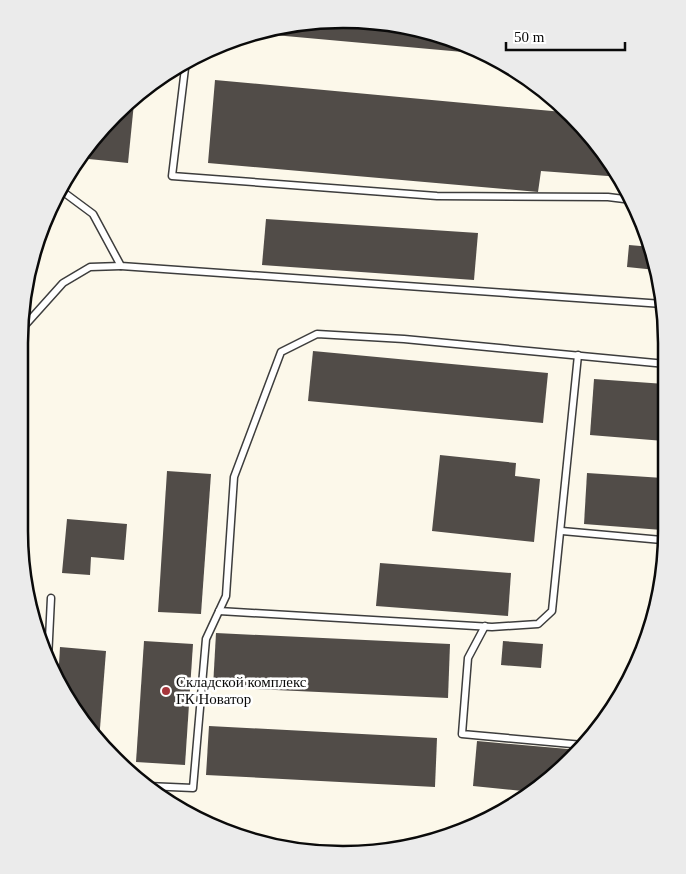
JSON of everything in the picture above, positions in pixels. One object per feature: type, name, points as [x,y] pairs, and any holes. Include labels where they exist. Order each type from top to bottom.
[{"type":"lane","points":[[185,70],[172,176],[437,196],[608,197],[624,199]]},
{"type":"lane","points":[[65,193],[93,214],[121,266]]},
{"type":"lane","points":[[28,322],[63,283],[90,268],[121,266],[656,304]]},
{"type":"lane","points":[[159,787],[193,788],[206,639],[226,596],[234,477],[281,352],[317,334],[404,339],[658,363]]},
{"type":"lane","points":[[219,611],[485,626],[538,624],[552,611],[562,532],[578,355]]},
{"type":"lane","points":[[562,532],[658,540]]},
{"type":"lane","points":[[49,644],[51,598]]},
{"type":"lane","points":[[485,626],[468,658],[462,734],[575,744]]},
{"type":"building","points":[[322,28],[364,28],[425,38],[464,52],[275,35]]},
{"type":"building","points":[[215,80],[557,111],[580,135],[610,176],[541,171],[538,192],[208,163]]},
{"type":"building","points":[[134,107],[128,163],[87,159],[106,135]]},
{"type":"building","points":[[266,219],[478,233],[474,280],[262,265]]},
{"type":"building","points":[[629,245],[643,246],[650,269],[627,267]]},
{"type":"building","points":[[313,351],[548,373],[543,423],[308,401]]},
{"type":"building","points":[[594,379],[658,384],[658,441],[590,435]]},
{"type":"building","points":[[440,455],[516,463],[515,476],[540,479],[534,542],[432,531]]},
{"type":"building","points":[[167,471],[211,474],[201,614],[158,612]]},
{"type":"building","points":[[587,473],[658,478],[658,530],[584,524]]},
{"type":"building","points":[[67,519],[127,524],[124,560],[91,557],[90,575],[62,573]]},
{"type":"building","points":[[380,563],[511,573],[508,616],[376,606]]},
{"type":"building","points":[[216,633],[450,644],[448,698],[213,687]]},
{"type":"building","points":[[144,641],[193,644],[185,765],[136,762]]},
{"type":"building","points":[[503,641],[543,644],[541,668],[501,665]]},
{"type":"building","points":[[60,647],[106,651],[100,731],[81,706],[59,668]]},
{"type":"building","points":[[209,726],[437,738],[435,787],[206,775]]},
{"type":"building","points":[[477,741],[570,749],[551,768],[521,791],[473,786]]},
{"type":"place","name":"Складской комплекс ГК Новатор","points":[[166,691]]}]
